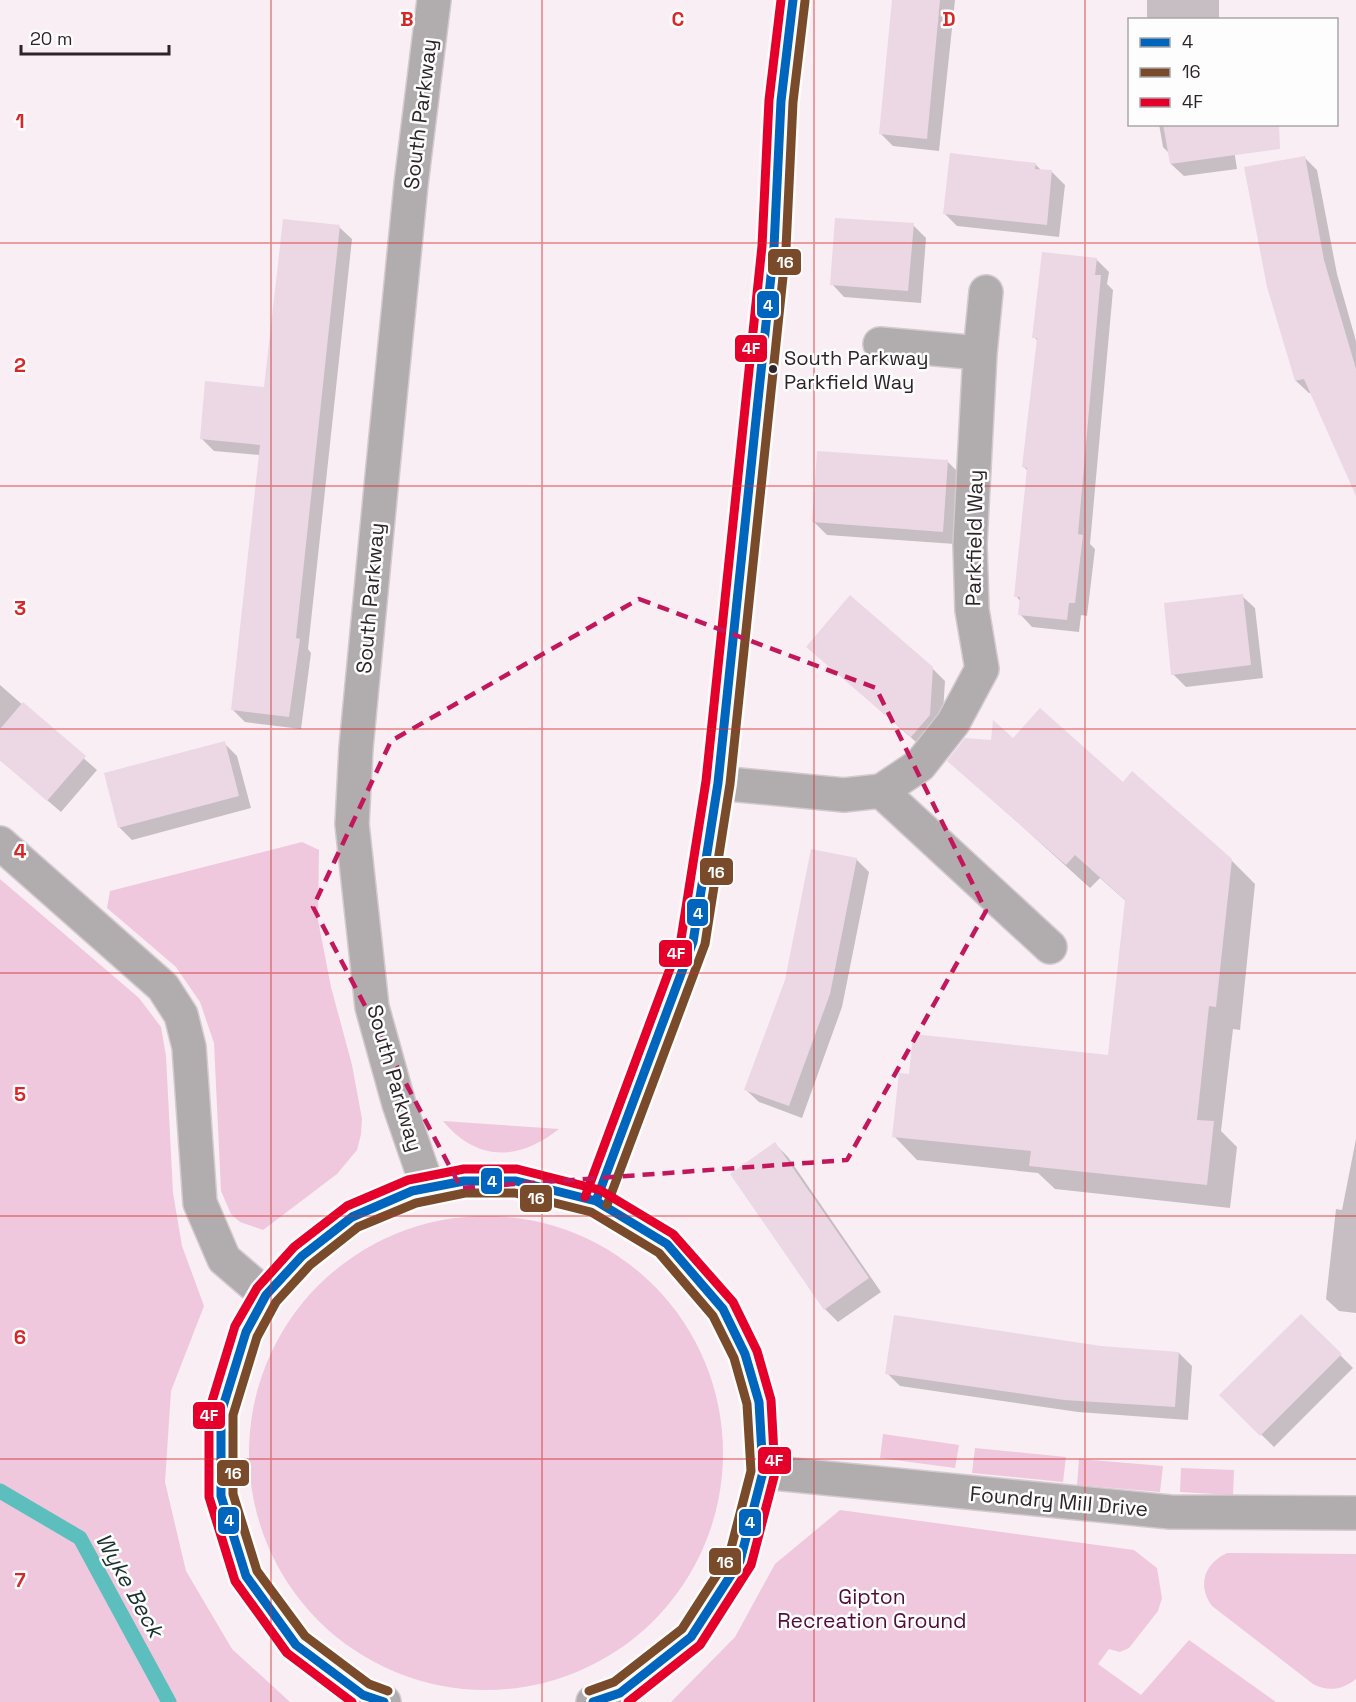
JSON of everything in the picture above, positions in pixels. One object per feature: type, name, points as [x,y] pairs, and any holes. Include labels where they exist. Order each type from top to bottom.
[{"type":"street","name":"South Parkway","points":[[429,1188],[399,1104],[372,1007],[352,824],[356,748],[383,465],[411,184],[434,0]]},
{"type":"street","points":[[596,1201],[693,942],[718,783],[774,246],[781,101],[793,0]]},
{"type":"street","name":"Parkfield Way","points":[[718,783],[844,795],[881,791],[920,765],[954,723],[982,669],[972,610],[970,544],[980,353],[986,291]]},
{"type":"street","points":[[880,345],[980,353]]},
{"type":"street","points":[[881,791],[1050,947]]},
{"type":"street","points":[[0,843],[163,987],[181,1015],[189,1047],[200,1203],[224,1259],[266,1295]]},
{"type":"street","points":[[384,1702],[363,1695],[296,1645],[246,1576],[221,1496],[221,1413],[246,1332],[266,1295],[302,1256],[352,1217],[412,1191],[464,1181],[516,1181],[596,1201],[667,1244],[723,1309],[745,1354],[759,1402],[763,1472],[740,1561],[691,1637],[620,1693],[593,1702]]},
{"type":"street","name":"Foundry Mill Drive","points":[[763,1472],[1170,1512],[1356,1513]]},
{"type":"highlighted area","points":[[639,599],[876,688],[986,911],[847,1160],[461,1188],[313,907],[391,741]]},
{"type":"green space","points":[[302,842],[319,850],[318,920],[331,987],[352,1065],[362,1119],[361,1134],[357,1150],[337,1174],[263,1230],[240,1222],[231,1214],[221,1191],[214,1043],[200,1002],[176,967],[107,908],[110,891]]},
{"type":"green space","points":[[0,879],[139,998],[161,1027],[166,1056],[173,1193],[182,1246],[204,1306],[171,1391],[165,1482],[186,1571],[232,1649],[290,1702],[0,1702]]},
{"type":"green space","points":[[443,1121],[559,1129],[529,1147],[499,1152],[484,1150],[470,1144]]},
{"type":"green space","points":[[486,1216],[532,1220],[577,1234],[618,1256],[654,1285],[683,1321],[705,1362],[719,1407],[723,1453],[719,1499],[705,1544],[683,1585],[654,1621],[618,1650],[577,1672],[532,1686],[486,1690],[440,1686],[395,1672],[354,1650],[318,1621],[289,1585],[267,1544],[253,1499],[249,1453],[253,1407],[267,1362],[289,1321],[318,1285],[354,1256],[395,1234],[440,1220]]},
{"type":"green space","points":[[883,1434],[959,1445],[955,1468],[880,1458]]},
{"type":"green space","points":[[975,1448],[1066,1457],[1063,1482],[972,1473]]},
{"type":"green space","points":[[1079,1459],[1163,1466],[1160,1492],[1077,1485]]},
{"type":"green space","points":[[1181,1468],[1234,1470],[1233,1495],[1180,1492]]},
{"type":"green space","name":"Gipton Recreation Ground","points":[[840,1510],[1134,1550],[1157,1568],[1162,1598],[1158,1611],[1129,1648],[1120,1652],[1109,1649],[1098,1664],[1141,1695],[1189,1640],[1276,1702],[671,1702],[735,1637],[775,1564]]},
{"type":"green space","points":[[1227,1553],[1356,1554],[1356,1679],[1346,1686],[1335,1689],[1313,1684],[1212,1606],[1205,1590],[1205,1576],[1213,1563]]},
{"type":"building","points":[[892,0],[940,0],[927,139],[879,134]]},
{"type":"building","points":[[1163,126],[1279,126],[1280,149],[1170,164]]},
{"type":"building","points":[[950,153],[1036,163],[1035,169],[1052,170],[1047,225],[943,214]]},
{"type":"building","points":[[1305,156],[1324,260],[1356,369],[1356,496],[1304,379],[1295,381],[1267,287],[1244,167]]},
{"type":"building","points":[[835,218],[914,223],[908,291],[830,285]]},
{"type":"building","points":[[283,219],[340,225],[296,638],[300,639],[289,717],[231,710],[260,445],[200,439],[205,381],[264,387]]},
{"type":"building","points":[[1042,252],[1097,258],[1095,275],[1101,275],[1078,534],[1083,535],[1075,603],[1069,603],[1067,620],[1018,615],[1020,597],[1014,597],[1027,468],[1022,467],[1037,338],[1032,338]]},
{"type":"building","points":[[817,451],[948,460],[943,532],[812,522]]},
{"type":"building","points":[[1243,594],[1251,665],[1171,675],[1164,603]]},
{"type":"building","points":[[850,595],[933,667],[930,715],[911,737],[806,647]]},
{"type":"building","points":[[23,702],[86,756],[47,801],[0,760],[0,729]]},
{"type":"building","points":[[1040,708],[1123,782],[1132,771],[1232,859],[1216,1007],[1209,1006],[1197,1120],[1214,1121],[1207,1185],[1029,1166],[1031,1151],[892,1137],[899,1073],[909,1074],[913,1034],[1108,1055],[1125,900],[1075,855],[1066,865],[947,761],[965,738],[991,740],[993,720],[1013,738]]},
{"type":"building","points":[[225,741],[239,796],[118,828],[104,773]]},
{"type":"building","points":[[811,849],[857,858],[830,994],[789,1106],[744,1090],[785,980]]},
{"type":"building","points":[[775,1142],[869,1278],[824,1310],[730,1174]]},
{"type":"building","points":[[1301,1314],[1342,1354],[1260,1436],[1219,1395]]},
{"type":"building","points":[[894,1315],[1101,1346],[1179,1352],[1175,1407],[1064,1400],[885,1374]]},
{"type":"waterway","name":"Wyke Beck","points":[[0,1491],[80,1538],[169,1702]]},
{"type":"transit line","name":"4F","points":[[585,1197],[681,939],[706,781],[762,246],[769,100],[781,0]]},
{"type":"transit line","name":"4","points":[[596,1201],[693,942],[718,783],[774,247],[781,101],[793,0]]},
{"type":"transit line","name":"16","points":[[607,1205],[705,944],[730,784],[786,248],[793,102],[805,1]]},
{"type":"transit line","name":"4F","points":[[352,1702],[287,1653],[235,1581],[209,1497],[209,1411],[235,1326],[257,1288],[294,1247],[347,1206],[408,1180],[464,1169],[517,1169],[600,1190],[673,1234],[733,1302],[757,1351],[771,1400],[775,1473],[751,1565],[700,1645],[628,1702]]},
{"type":"transit line","name":"4","points":[[384,1702],[363,1695],[296,1645],[246,1576],[221,1496],[221,1413],[246,1332],[266,1295],[302,1256],[352,1217],[412,1191],[464,1181],[516,1181],[596,1201],[667,1244],[723,1309],[745,1354],[759,1402],[763,1472],[740,1561],[691,1637],[620,1693],[593,1702]]},
{"type":"transit line","name":"16","points":[[388,1691],[369,1684],[305,1636],[257,1571],[233,1494],[233,1415],[257,1337],[276,1302],[310,1265],[358,1227],[416,1203],[465,1193],[515,1193],[591,1212],[659,1253],[713,1316],[734,1358],[747,1404],[751,1471],[729,1556],[682,1629],[614,1682],[589,1691]]},
{"type":"place","name":"South Parkway Parkfield Way","points":[[773,369]]}]
